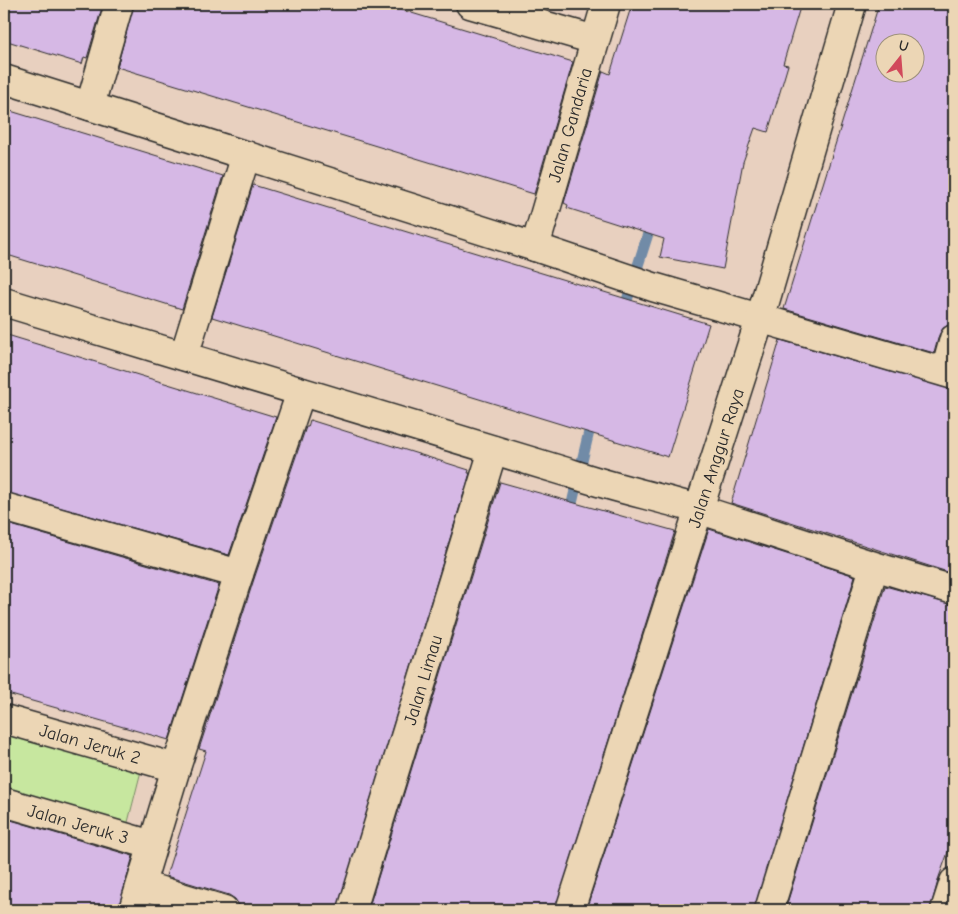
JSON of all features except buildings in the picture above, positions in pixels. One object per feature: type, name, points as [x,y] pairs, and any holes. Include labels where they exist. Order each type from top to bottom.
[{"type":"street","points":[[90,106],[119,4]]},
{"type":"street","points":[[470,4],[594,40]]},
{"type":"street","name":"Jalan Gandaria","points":[[534,247],[606,4]]},
{"type":"street","name":"Jalan Anggur Raya","points":[[570,910],[760,319],[852,4]]},
{"type":"street","points":[[4,79],[607,270],[653,287],[949,373],[954,339]]},
{"type":"street","points":[[184,356],[246,155]]},
{"type":"street","points":[[4,302],[599,483],[700,510],[874,567],[954,590]]},
{"type":"street","points":[[224,910],[137,898],[176,768],[301,392]]},
{"type":"street","name":"Jalan Limau","points":[[352,910],[493,450]]},
{"type":"street","points":[[4,508],[239,574]]},
{"type":"street","points":[[769,910],[874,567]]},
{"type":"street","name":"Jalan Jeruk 2","points":[[4,719],[176,768]]},
{"type":"street","name":"Jalan Jeruk 3","points":[[4,802],[152,845]]},
{"type":"street","points":[[945,910],[954,882]]},
{"type":"green space","points":[[4,730],[141,771],[127,826],[4,789]]},
{"type":"waterway","points":[[623,313],[652,221]]},
{"type":"waterway","points":[[569,516],[592,419]]}]
